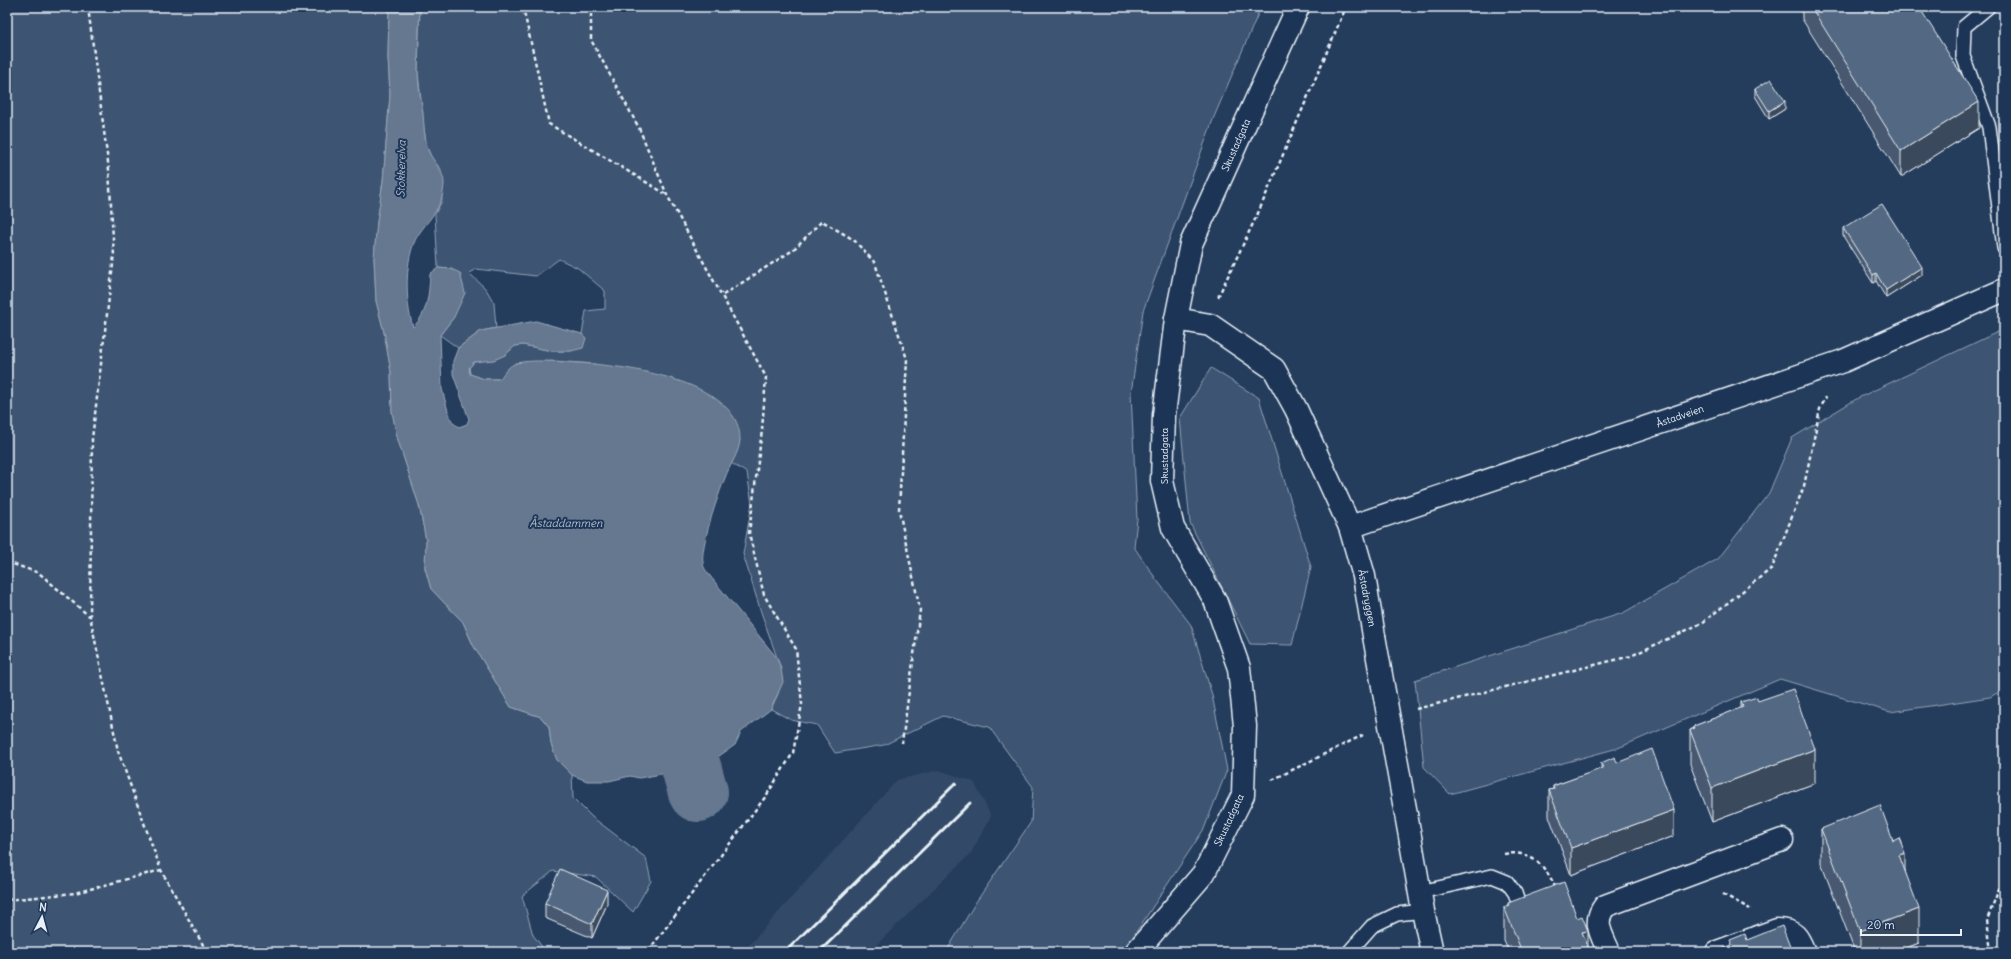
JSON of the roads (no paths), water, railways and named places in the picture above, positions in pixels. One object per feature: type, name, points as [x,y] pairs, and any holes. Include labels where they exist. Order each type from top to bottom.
[{"type":"street","name":"Skustadgata","points":[[1136,952],[1204,872],[1243,795],[1245,726],[1239,668],[1214,600],[1173,528],[1162,481],[1164,415],[1176,319],[1191,244],[1298,7]]},
{"type":"street","name":"Åstadveien","points":[[1350,527],[1843,361],[2004,290]]},
{"type":"street","name":"Åstadryggen","points":[[1176,319],[1210,325],[1274,369],[1296,409],[1350,527],[1364,576],[1421,902],[1432,952]]},
{"type":"street","points":[[1608,952],[1597,922],[1599,914],[1605,906],[1782,840]]},
{"type":"street","points":[[1717,952],[1777,930],[1787,930],[1795,934],[1804,952]]},
{"type":"lane","points":[[1988,7],[1964,27],[1963,56],[1989,127],[2004,248]]},
{"type":"lane","points":[[1349,952],[1372,926],[1421,902],[1492,876],[1507,882],[1515,894],[1524,921]]},
{"type":"water","name":"Åstaddammen","points":[[389,7],[420,7],[418,76],[425,139],[429,152],[444,180],[441,200],[418,235],[413,244],[410,255],[407,293],[408,306],[413,327],[422,316],[425,309],[430,274],[438,268],[451,269],[460,273],[465,293],[454,317],[440,335],[442,389],[449,415],[453,423],[459,427],[467,424],[469,419],[453,374],[453,361],[458,348],[481,331],[536,321],[582,334],[586,338],[583,348],[571,351],[552,351],[523,345],[515,346],[505,355],[494,360],[474,362],[469,368],[470,374],[484,379],[500,379],[507,370],[517,363],[531,361],[597,364],[621,367],[648,372],[675,380],[700,390],[721,403],[735,419],[740,444],[727,473],[710,521],[704,545],[703,565],[705,570],[777,658],[781,669],[783,682],[771,709],[741,732],[735,745],[719,756],[691,767],[639,778],[630,776],[609,781],[587,781],[572,775],[557,760],[551,744],[549,727],[541,717],[511,707],[473,645],[463,622],[431,589],[425,568],[426,540],[419,505],[397,437],[392,411],[391,372],[384,332],[376,301],[374,258],[383,181],[390,95],[388,57]]},
{"type":"waterway","points":[[691,767],[698,792]]},
{"type":"railway","points":[[785,952],[956,783]]},
{"type":"railway","points":[[819,952],[970,803]]},
{"type":"water label","name":"Stokkerelva","points":[[401,169]]}]
